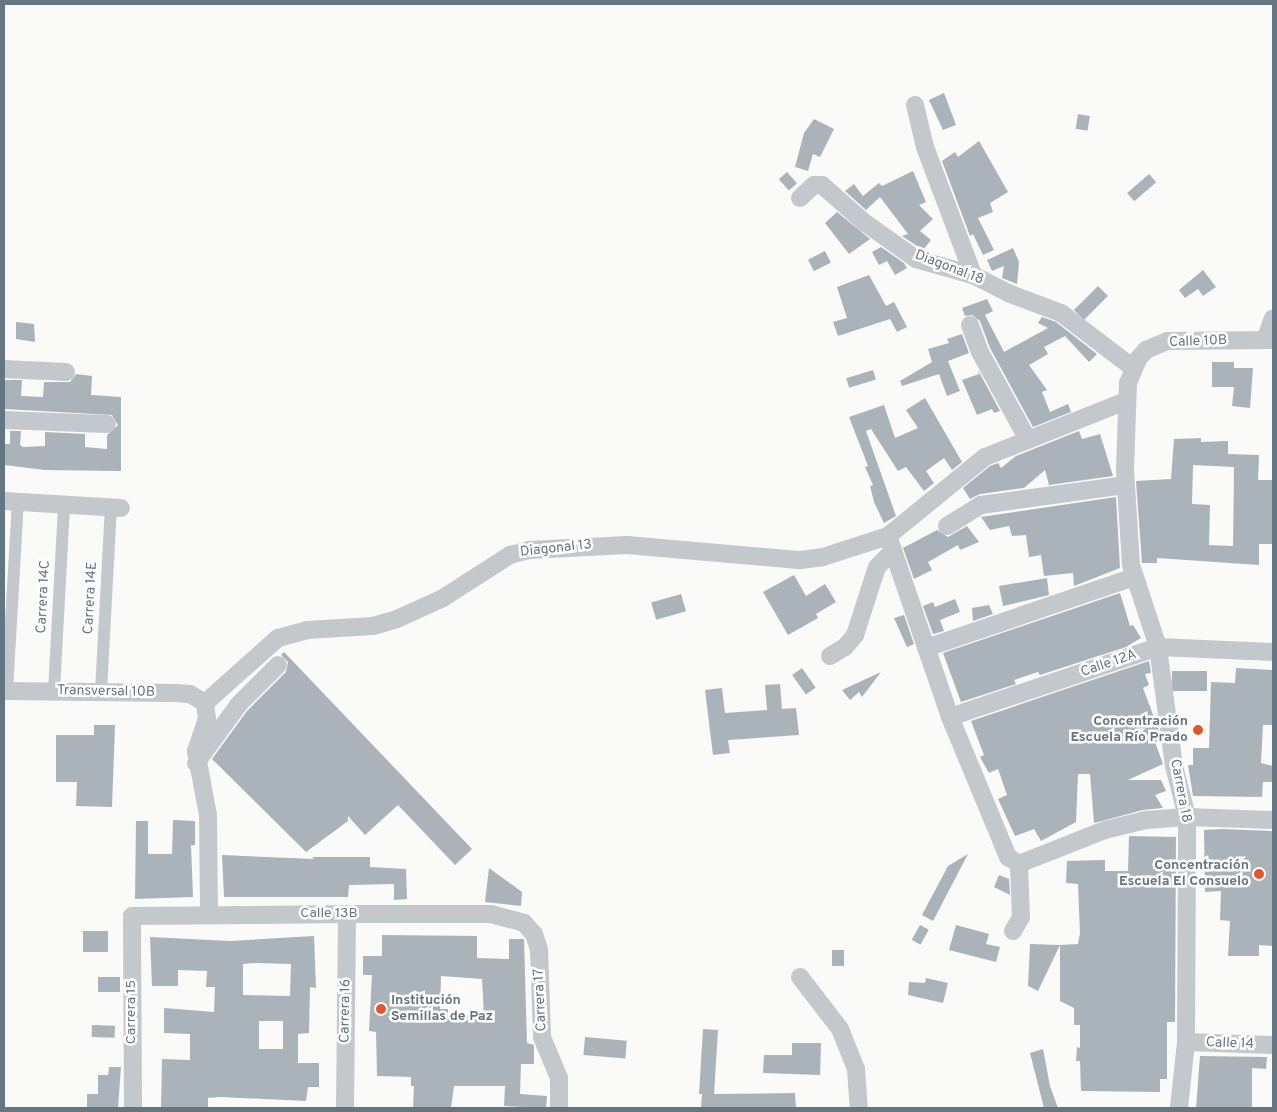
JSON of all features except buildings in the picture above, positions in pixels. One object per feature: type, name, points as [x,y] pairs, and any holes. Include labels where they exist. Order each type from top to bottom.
[{"type":"street","points":[[915,105],[925,147],[973,275]]},
{"type":"street","name":"Diagonal 18","points":[[800,198],[814,185],[822,185],[864,222],[916,258],[973,275],[1008,293],[1061,313],[1132,368]]},
{"type":"street","points":[[1269,340],[1273,318]]},
{"type":"street","points":[[970,325],[980,352],[1028,440]]},
{"type":"street","name":"Calle 10B","points":[[1132,368],[1146,350],[1167,341],[1269,340]]},
{"type":"street","name":"Carrera 18","points":[[1132,368],[1126,401],[1125,484],[1134,577],[1158,647],[1174,766],[1188,817],[1186,1042],[1177,1106]]},
{"type":"street","points":[[4,369],[66,372]]},
{"type":"street","points":[[830,656],[845,647],[855,635],[877,567],[890,543],[973,464],[1126,401]]},
{"type":"street","points":[[4,420],[107,424]]},
{"type":"street","points":[[947,526],[981,505],[1125,484]]},
{"type":"street","points":[[6,691],[11,502],[116,508]]},
{"type":"street","name":"Carrera 14C","points":[[54,691],[64,504]]},
{"type":"street","name":"Carrera 14E","points":[[101,691],[116,508]]},
{"type":"street","points":[[890,543],[950,717],[1008,856],[1019,864]]},
{"type":"street","name":"Diagonal 13","points":[[205,703],[278,638],[306,630],[373,626],[397,620],[443,598],[510,555],[529,550],[627,545],[800,560],[890,543]]},
{"type":"street","points":[[926,648],[1134,577]]},
{"type":"street","name":"Calle 12A","points":[[950,717],[1158,647],[1273,652]]},
{"type":"street","points":[[196,763],[239,704],[278,665]]},
{"type":"street","name":"Transversal 10B","points":[[6,691],[101,691],[190,694],[205,703]]},
{"type":"street","points":[[205,703],[206,720],[197,742],[196,763],[208,816],[210,915]]},
{"type":"street","points":[[1019,864],[1105,830],[1146,820],[1188,817],[1273,820]]},
{"type":"street","points":[[1013,931],[1021,917],[1019,864]]},
{"type":"street","name":"Carrera 16","points":[[345,1108],[347,914]]},
{"type":"street","name":"Calle 13B","points":[[132,916],[491,914],[524,923]]},
{"type":"street","name":"Carrera 15","points":[[132,916],[132,1108]]},
{"type":"street","name":"Carrera 17","points":[[524,923],[534,934],[539,949],[542,1037],[559,1078],[559,1108]]},
{"type":"street","points":[[800,977],[840,1029],[856,1069],[859,1108]]},
{"type":"street","name":"Calle 14","points":[[1186,1042],[1273,1045]]},
{"type":"place","name":"Concentración Escuela Río Prado","points":[[1198,730]]},
{"type":"place","name":"Concentración Escuela El Consuelo","points":[[1259,874]]},
{"type":"place","name":"Institución Semillas de Paz","points":[[381,1009]]}]
